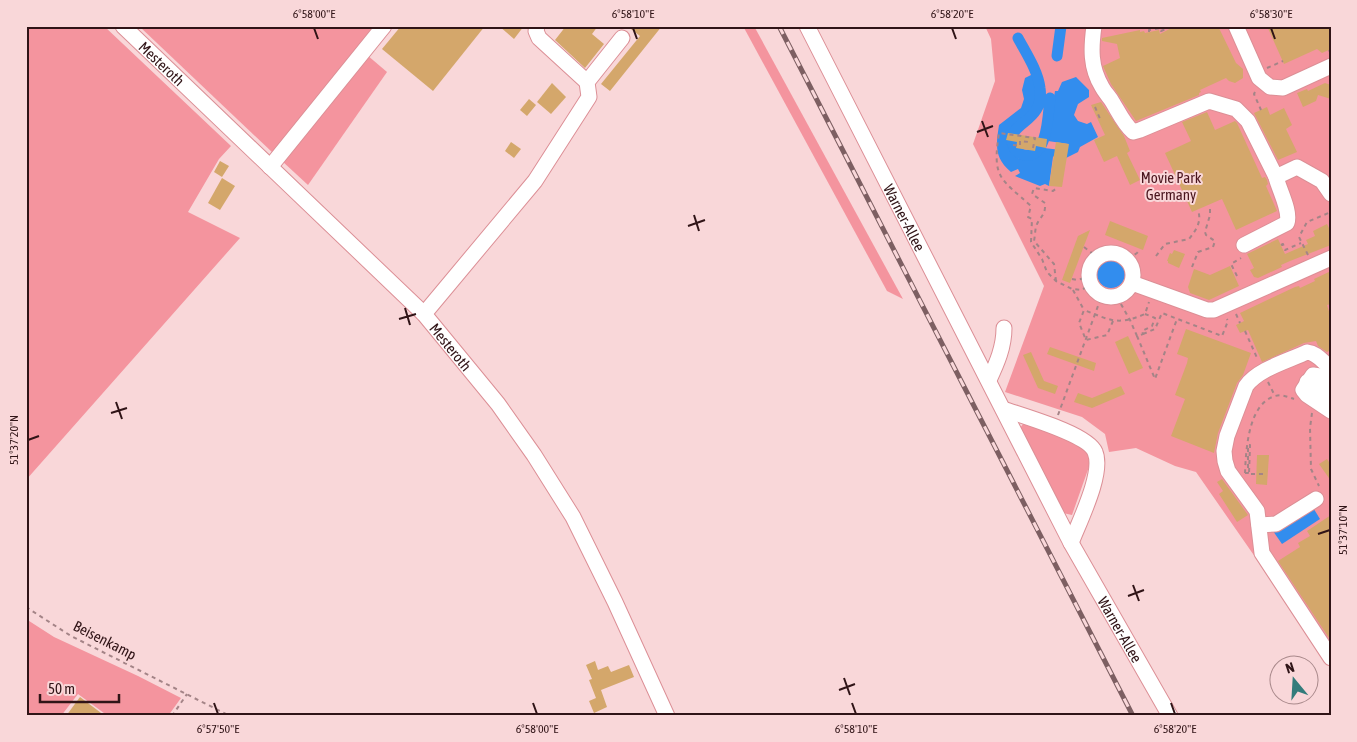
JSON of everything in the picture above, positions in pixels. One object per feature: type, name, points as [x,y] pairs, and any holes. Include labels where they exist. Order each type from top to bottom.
[{"type":"street","name":"Mesteroth","points":[[123,26],[424,314],[507,417],[573,517],[615,602],[667,716]]},
{"type":"street","points":[[270,167],[384,26]]},
{"type":"street","points":[[424,314],[535,181],[589,97],[587,82],[539,38],[536,31],[537,26]]},
{"type":"street","name":"Warner-Allee","points":[[807,26],[1071,543],[1170,716]]},
{"type":"street","points":[[1094,26],[1092,61],[1094,72],[1127,127],[1133,132],[1208,101],[1236,109],[1248,121],[1276,177],[1278,189],[1289,218],[1286,223],[1244,244]]},
{"type":"street","points":[[1236,26],[1260,78],[1270,87],[1283,88],[1331,66]]},
{"type":"street","points":[[587,82],[622,38]]},
{"type":"street","points":[[1276,177],[1297,167],[1322,181],[1331,194]]},
{"type":"street","points":[[1111,252],[1118,253],[1128,259],[1133,268],[1132,283],[1123,294],[1109,296],[1098,293],[1090,281],[1089,270],[1097,257],[1111,252]]},
{"type":"street","points":[[1132,283],[1207,310],[1214,310],[1331,258]]},
{"type":"street","points":[[989,380],[1004,341],[1004,328]]},
{"type":"street","points":[[1325,413],[1318,356],[1307,352],[1257,375],[1246,386],[1224,451],[1228,471],[1257,511],[1262,553],[1331,658]]},
{"type":"street","points":[[1308,382],[1313,375],[1316,375],[1322,392]]},
{"type":"street","points":[[1003,409],[1076,435],[1088,441],[1095,451],[1097,463],[1094,482],[1071,543]]},
{"type":"street","points":[[1259,525],[1276,524],[1319,496]]},
{"type":"path","points":[[1149,26],[1149,31],[1160,28],[1161,31],[1172,26]]},
{"type":"path","points":[[1328,50],[1331,54]]},
{"type":"path","points":[[1261,110],[1254,94],[1260,78],[1266,69],[1283,61]]},
{"type":"path","points":[[1095,107],[1101,121]]},
{"type":"path","points":[[1033,148],[1035,138],[998,132],[995,159],[1000,176],[1007,185],[1031,206],[1028,217],[1032,219],[1031,242],[1042,259],[1047,272],[1056,282],[1072,289],[1081,290],[1090,281]]},
{"type":"path","points":[[1014,145],[1020,146],[1020,141],[1029,142]]},
{"type":"path","points":[[1056,282],[1054,264],[1034,241],[1036,226],[1046,210],[1045,203],[1032,194],[1034,188],[1053,191],[1058,187]]},
{"type":"path","points":[[1192,267],[1198,252],[1213,247],[1215,241],[1206,235],[1205,232],[1210,215],[1210,205]]},
{"type":"path","points":[[1156,256],[1160,248],[1165,244],[1189,239],[1197,229],[1200,216],[1198,210]]},
{"type":"path","points":[[1313,266],[1299,237],[1307,222],[1331,212]]},
{"type":"path","points":[[1281,246],[1283,244],[1285,250],[1302,243]]},
{"type":"path","points":[[1236,276],[1231,264],[1244,256],[1244,244]]},
{"type":"path","points":[[1084,247],[1097,257]]},
{"type":"path","points":[[1128,259],[1140,249]]},
{"type":"path","points":[[1072,279],[1090,281]]},
{"type":"path","points":[[1072,289],[1084,310],[1113,322],[1130,320],[1144,314],[1155,318],[1152,326],[1142,331],[1143,334]]},
{"type":"path","points":[[1144,314],[1153,291]]},
{"type":"path","points":[[1054,427],[1096,314],[1109,296],[1130,320],[1155,379],[1177,319]]},
{"type":"path","points":[[1084,310],[1079,323],[1086,340]]},
{"type":"path","points":[[1137,336],[1155,329],[1162,313],[1222,336],[1226,325]]},
{"type":"path","points":[[1086,340],[1106,334],[1113,322]]},
{"type":"path","points":[[1245,331],[1259,362]]},
{"type":"path","points":[[1322,392],[1325,413]]},
{"type":"path","points":[[1319,496],[1310,468],[1310,428],[1322,392]]},
{"type":"path","points":[[1263,474],[1249,474],[1250,445],[1248,445],[1248,473],[1245,473],[1247,443],[1258,409],[1275,396],[1296,400]]},
{"type":"path","name":"Beisenkamp","points":[[26,607],[71,636],[230,716]]},
{"type":"path","points":[[172,716],[187,694]]},
{"type":"green space","points":[[26,26],[104,26],[231,146],[219,159],[188,212],[240,238],[26,480]]},
{"type":"green space","points":[[139,26],[375,26],[273,153]]},
{"type":"green space","points":[[743,26],[754,26],[903,299],[887,291]]},
{"type":"green space","name":"Movie Park Germany","points":[[985,26],[1331,26],[1331,666],[1196,472],[1175,466],[1136,448],[1109,452],[1105,434],[1082,417],[1005,392],[1044,286],[973,144],[995,81],[991,39]]},
{"type":"green space","points":[[367,55],[387,72],[308,185],[282,161]]},
{"type":"green space","points":[[1023,424],[1054,433],[1083,446],[1091,461],[1072,515],[1063,513],[1020,428]]},
{"type":"green space","points":[[26,619],[54,637],[181,698],[168,716],[108,716],[78,694],[61,716],[26,716]]},
{"type":"water","points":[[1033,74],[1038,91],[1037,105],[1031,114],[1011,129],[1007,139],[1012,153],[1016,157],[1026,160],[1037,157],[1044,148],[1061,150],[1053,157],[1049,186],[1045,184],[1040,186],[1015,176],[1020,173],[1018,169],[1011,172],[1005,167],[998,151],[999,125],[1021,108],[1024,99],[1022,90],[1025,78]]},
{"type":"water","points":[[1076,77],[1089,90],[1089,97],[1078,104],[1074,115],[1078,121],[1087,124],[1091,122],[1098,137],[1080,147],[1078,152],[1066,158],[1068,144],[1048,141],[1047,139],[1055,91],[1058,91],[1062,82]]},
{"type":"water","points":[[1111,260],[1121,264],[1125,274],[1121,284],[1111,288],[1101,284],[1097,274],[1101,264]]},
{"type":"water","points":[[1312,506],[1320,519],[1282,544],[1273,531]]},
{"type":"building","points":[[401,26],[485,26],[433,91],[382,49]]},
{"type":"building","points":[[499,26],[524,26],[514,39]]},
{"type":"building","points":[[566,26],[598,26],[592,34],[604,44],[585,68],[555,40]]},
{"type":"building","points":[[627,26],[662,26],[610,91],[601,84],[640,36]]},
{"type":"building","points":[[1175,26],[1218,26],[1236,63],[1243,69],[1243,78],[1235,83],[1226,78],[1200,90],[1199,95],[1136,121],[1111,84],[1103,66],[1120,58],[1117,44],[1102,41],[1102,38],[1140,30],[1140,32],[1144,31],[1145,33],[1159,30],[1160,34]]},
{"type":"building","points":[[1267,26],[1331,26],[1331,49],[1322,53],[1317,49],[1284,64]]},
{"type":"building","points":[[552,83],[566,97],[551,114],[537,102]]},
{"type":"building","points":[[1325,83],[1331,85],[1331,99],[1318,95],[1316,101],[1303,107],[1297,93],[1307,89],[1308,91]]},
{"type":"building","points":[[529,99],[536,105],[527,116],[520,110]]},
{"type":"building","points":[[1101,102],[1124,136],[1130,151],[1127,153],[1140,180],[1130,185],[1117,156],[1104,162],[1094,140],[1105,135],[1091,105]]},
{"type":"building","points":[[1267,107],[1270,115],[1284,108],[1292,125],[1286,129],[1297,152],[1278,160],[1254,113]]},
{"type":"building","points":[[1207,112],[1215,130],[1235,121],[1237,123],[1262,178],[1265,177],[1267,180],[1268,184],[1266,186],[1277,211],[1236,230],[1222,199],[1192,212],[1165,153],[1191,141],[1182,122]]},
{"type":"building","points":[[1008,133],[1047,139],[1046,148],[1036,146],[1035,151],[1016,148],[1017,142],[1006,140]]},
{"type":"building","points":[[511,142],[521,149],[514,158],[505,151]]},
{"type":"building","points":[[1056,142],[1069,144],[1062,187],[1049,186]]},
{"type":"building","points":[[220,161],[229,166],[222,177],[214,172]]},
{"type":"building","points":[[222,178],[235,186],[220,210],[208,203]]},
{"type":"building","points":[[1110,221],[1148,236],[1143,250],[1105,235]]},
{"type":"building","points":[[1327,224],[1329,228],[1331,227],[1331,245],[1281,265],[1282,267],[1258,278],[1254,277],[1250,270],[1254,268],[1247,254],[1278,239],[1285,254],[1308,244],[1306,240],[1315,236],[1313,231]]},
{"type":"building","points":[[1090,230],[1070,283],[1062,280],[1078,236]]},
{"type":"building","points":[[1174,250],[1185,254],[1179,268],[1167,261],[1170,253],[1172,254]]},
{"type":"building","points":[[1230,266],[1239,286],[1209,300],[1190,293],[1188,287],[1194,269],[1210,275]]},
{"type":"building","points":[[1331,271],[1331,304],[1327,305],[1331,318],[1331,350],[1327,352],[1318,346],[1316,341],[1304,343],[1262,362],[1248,330],[1240,333],[1236,325],[1244,321],[1240,313],[1295,287],[1299,286],[1300,288]]},
{"type":"building","points":[[1186,329],[1251,353],[1243,375],[1237,383],[1218,433],[1214,453],[1171,436],[1185,399],[1175,395],[1188,358],[1177,354]]},
{"type":"building","points":[[1128,336],[1143,368],[1129,374],[1115,342]]},
{"type":"building","points":[[1050,347],[1096,363],[1094,371],[1047,354]]},
{"type":"building","points":[[1031,352],[1044,381],[1058,386],[1055,394],[1038,388],[1023,355]]},
{"type":"building","points":[[1121,386],[1125,394],[1092,408],[1074,402],[1078,393],[1092,398]]},
{"type":"building","points":[[1257,455],[1269,455],[1267,485],[1256,484]]},
{"type":"building","points":[[1327,459],[1331,465],[1331,481],[1319,464]]},
{"type":"building","points":[[1222,479],[1248,515],[1237,522],[1219,494],[1223,491],[1217,482]]},
{"type":"building","points":[[1331,515],[1331,641],[1278,561],[1300,547],[1298,543],[1310,536],[1307,531]]},
{"type":"building","points":[[595,661],[598,670],[608,666],[611,672],[629,665],[634,677],[601,690],[607,707],[594,713],[589,701],[596,698],[589,680],[592,679],[586,665]]},
{"type":"building","points":[[80,697],[105,716],[66,716]]},
{"type":"waterway","points":[[1057,56],[1061,26]]},
{"type":"waterway","points":[[1018,38],[1034,69],[1040,88],[1040,99],[1033,115],[1013,135],[1012,142],[1020,153],[1024,155],[1032,154],[1038,150],[1042,143],[1047,124],[1050,98]]},
{"type":"railway","points":[[779,26],[1133,716]]}]
